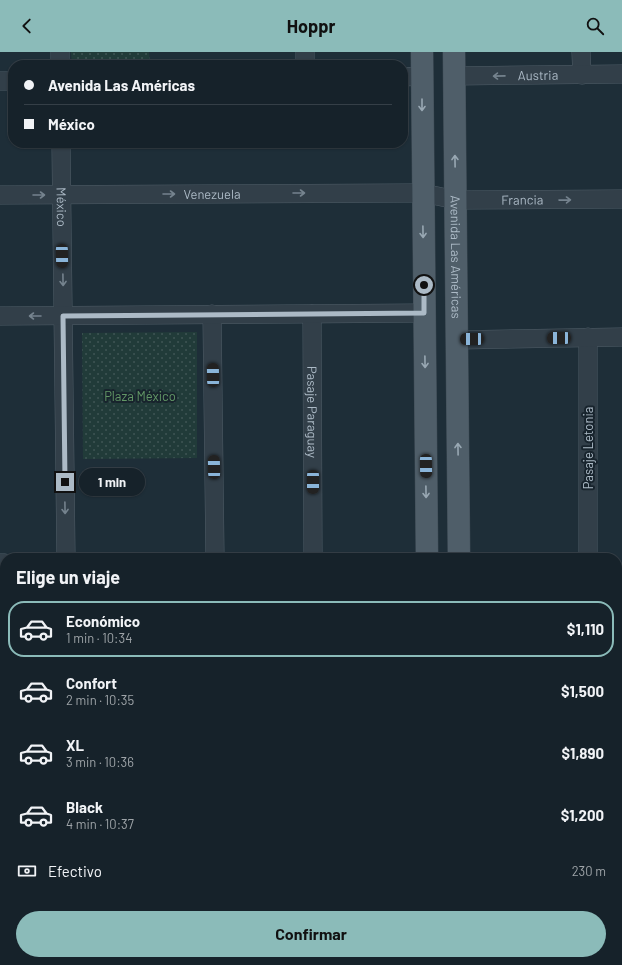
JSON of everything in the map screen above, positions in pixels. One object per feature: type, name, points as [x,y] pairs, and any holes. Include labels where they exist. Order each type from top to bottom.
[{"type":"main road","points":[[422,52],[413,76],[423,193],[427,553]]},
{"type":"main road","name":"Avenida Las Américas","points":[[454,52],[459,553]]},
{"type":"street","points":[[581,52],[582,75]]},
{"type":"street","name":"Austria","points":[[455,76],[622,74]]},
{"type":"street","name":"México","points":[[61,148],[66,553]]},
{"type":"street","name":"Venezuela","points":[[0,195],[423,193]]},
{"type":"street","name":"Francia","points":[[423,193],[456,200],[622,199]]},
{"type":"street","points":[[0,316],[424,313]]},
{"type":"street","points":[[212,314],[215,553]]},
{"type":"street","name":"Pasaje Paraguay","points":[[312,314],[314,553]]},
{"type":"street","name":"Pasaje Letonia","points":[[588,337],[588,553]]},
{"type":"street","points":[[457,340],[622,337]]},
{"type":"green space","points":[[71,52],[149,52],[150,60],[72,60]]},
{"type":"green space","name":"Plaza México","points":[[197,332],[197,458],[83,459],[82,333]]},
{"type":"route","points":[[65,482],[63,316],[424,313],[424,285]]}]
